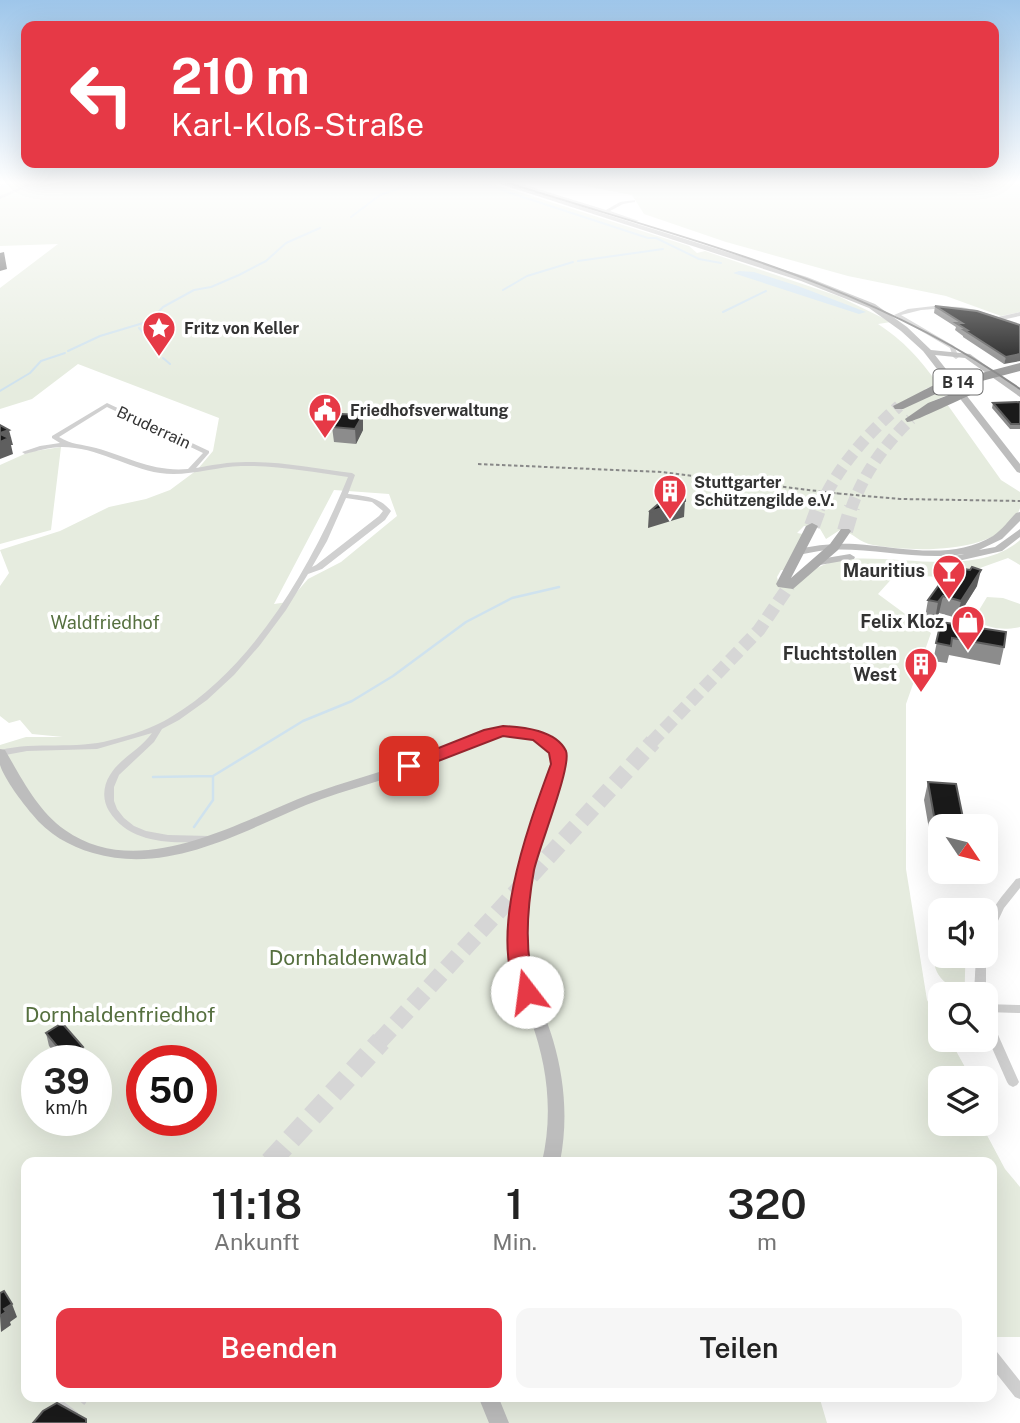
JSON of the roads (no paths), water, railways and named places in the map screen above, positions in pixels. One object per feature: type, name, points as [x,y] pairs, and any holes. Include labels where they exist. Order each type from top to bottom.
[{"type":"highway","name":"B 14","points":[[899,406],[936,389],[1020,368]]},
{"type":"highway","name":"B 14","points":[[911,419],[956,395],[1020,376]]},
{"type":"main road","points":[[703,247],[814,284],[891,319]]},
{"type":"main road","points":[[705,247],[822,285],[872,306],[891,319],[930,355],[1019,472]]},
{"type":"main road","points":[[930,355],[955,355],[981,365],[1020,394]]},
{"type":"main road","points":[[799,552],[829,548],[927,554],[962,550],[1001,535],[1020,515]]},
{"type":"main road","points":[[850,556],[829,548],[811,527],[785,585],[814,563],[829,548],[844,532],[852,544],[866,549]]},
{"type":"main road","points":[[814,563],[850,556],[913,560],[974,556],[998,549],[1020,532]]},
{"type":"main road","points":[[0,753],[27,798],[44,820],[62,836],[79,844],[110,852],[146,854],[183,848],[220,837],[305,801],[432,758],[489,734],[524,732],[551,744],[557,752],[559,764],[535,831],[525,871],[517,944],[522,978],[546,1044],[553,1079],[556,1123],[552,1157]]},
{"type":"main road","points":[[490,1402],[499,1423]]},
{"type":"street","points":[[955,355],[952,347],[898,314],[965,309],[1009,324]]},
{"type":"street","points":[[998,319],[1020,314]]},
{"type":"street","name":"Bruderrain","points":[[25,452],[66,444],[84,447],[140,467],[176,472],[191,469],[207,452],[107,405],[54,437],[66,444]]},
{"type":"street","points":[[0,753],[23,746],[88,748],[159,726],[186,712],[248,655],[304,573],[345,496],[352,475],[258,464],[191,469]]},
{"type":"street","points":[[304,573],[319,567],[382,518],[387,511],[382,504],[373,500],[345,496]]},
{"type":"street","points":[[159,726],[150,741],[123,764],[114,776],[108,790],[113,810],[130,828],[156,837],[185,840],[220,837]]},
{"type":"street","points":[[998,910],[1020,881]]},
{"type":"street","points":[[998,1008],[1020,1009]]},
{"type":"street","points":[[998,1048],[1013,1082]]},
{"type":"street","points":[[997,1363],[1020,1392]]},
{"type":"water","points":[[754,272],[798,286],[866,312],[859,314],[733,273]]},
{"type":"waterway","points":[[68,351],[100,336],[150,321],[163,307],[194,290],[211,287],[239,275],[266,261],[281,247]]},
{"type":"waterway","points":[[675,247],[699,259],[721,263]]},
{"type":"waterway","points":[[578,261],[663,249]]},
{"type":"waterway","points":[[503,290],[527,276],[573,262]]},
{"type":"waterway","points":[[723,312],[766,291]]},
{"type":"waterway","points":[[139,328],[161,354]]},
{"type":"waterway","points":[[0,391],[30,373],[41,361],[65,353]]},
{"type":"waterway","points":[[163,358],[170,364]]},
{"type":"waterway","points":[[153,777],[213,776],[303,721],[352,701],[393,676],[466,622],[512,598],[559,587]]},
{"type":"waterway","points":[[194,827],[213,800],[213,777]]},
{"type":"tunnel","points":[[819,509],[834,480],[853,453],[899,406]]},
{"type":"tunnel","points":[[851,509],[876,460],[911,419]]},
{"type":"tunnel","points":[[812,526],[819,507]]},
{"type":"tunnel","points":[[845,531],[852,507]]},
{"type":"tunnel","points":[[651,743],[759,630],[789,586]]},
{"type":"tunnel","points":[[379,1042],[653,742]]},
{"type":"tunnel","points":[[275,1157],[381,1041]]},
{"type":"tunnel","points":[[57,1423],[73,1402]]},
{"type":"tram line","points":[[716,247],[835,290],[899,319],[961,351],[1020,389]]},
{"type":"railway","points":[[478,464],[661,472],[838,494]]},
{"type":"railway","points":[[832,493],[838,494]]},
{"type":"railway","points":[[838,494],[900,499],[1020,501]]},
{"type":"place","name":"Fritz von Keller","points":[[159,358]]},
{"type":"place","name":"Friedhofsverwaltung","points":[[325,440]]},
{"type":"place","name":"Stuttgarter Schützengilde e.V.","points":[[670,521]]},
{"type":"place","name":"Mauritius","points":[[949,601]]},
{"type":"place","name":"Felix Kloz","points":[[968,652]]},
{"type":"place","name":"Fluchtstollen West","points":[[921,694]]},
{"type":"park label","name":"Waldfriedhof","points":[[105,623]]},
{"type":"park label","name":"Dornhaldenwald","points":[[348,958]]},
{"type":"park label","name":"Dornhaldenfriedhof","points":[[120,1015]]}]
